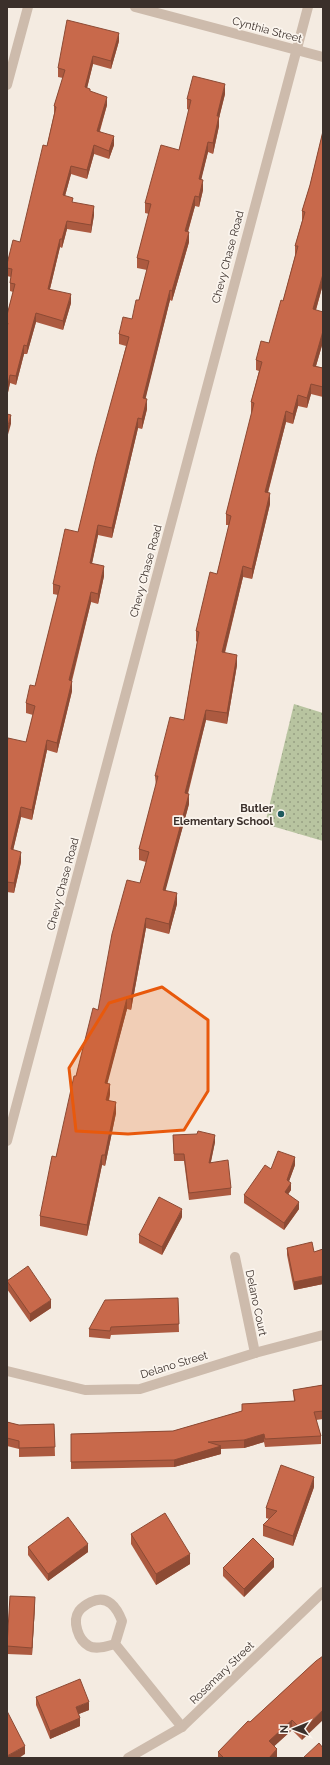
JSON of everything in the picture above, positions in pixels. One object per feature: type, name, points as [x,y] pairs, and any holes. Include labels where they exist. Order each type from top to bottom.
[{"type":"street","points":[[7,85],[28,7]]},
{"type":"street","name":"Cynthia Street","points":[[136,7],[323,57]]},
{"type":"street","name":"Chevy Chase Road","points":[[7,1140],[308,7]]},
{"type":"street","name":"Delano Court","points":[[234,1257],[255,1353]]},
{"type":"street","name":"Delano Street","points":[[7,1371],[85,1390],[140,1389],[255,1353],[323,1335]]},
{"type":"street","name":"Rosemary Street","points":[[128,1758],[182,1727],[323,1592]]},
{"type":"street","points":[[97,1599],[108,1601],[117,1609],[122,1622],[116,1644],[103,1648],[89,1647],[81,1639],[76,1626],[78,1612],[85,1605],[97,1599]]},
{"type":"street","points":[[116,1644],[182,1727]]},
{"type":"highlighted area","points":[[162,987],[208,1020],[208,1091],[184,1130],[128,1134],[76,1131],[69,1068],[109,1003]]},
{"type":"green space","points":[[294,704],[323,713],[323,841],[265,824]]},
{"type":"building","points":[[67,20],[119,33],[111,61],[93,56],[85,87],[90,89],[90,91],[107,97],[97,131],[114,136],[109,151],[94,145],[87,170],[71,166],[63,195],[73,198],[72,202],[94,206],[91,225],[67,221],[62,239],[60,239],[48,289],[71,294],[63,321],[36,313],[27,346],[24,345],[16,376],[10,375],[7,389],[7,315],[15,284],[10,283],[12,269],[7,268],[7,264],[13,240],[20,242],[43,145],[47,146],[56,107],[54,106],[65,70],[58,68]]},
{"type":"building","points":[[193,76],[225,84],[217,116],[219,116],[213,143],[208,142],[199,179],[203,180],[199,197],[195,196],[185,231],[189,232],[172,291],[170,290],[143,398],[147,399],[142,419],[138,418],[112,528],[98,525],[90,563],[104,566],[98,594],[91,592],[69,680],[72,681],[57,743],[47,740],[32,810],[21,807],[11,849],[21,852],[14,883],[7,882],[8,738],[26,742],[35,706],[26,703],[30,685],[35,686],[60,586],[53,584],[65,529],[78,532],[96,457],[129,337],[119,334],[123,317],[132,319],[136,300],[139,300],[149,261],[137,258],[151,204],[145,203],[161,145],[179,150],[191,100],[187,99]]},
{"type":"building","points":[[323,131],[323,274],[313,309],[323,312],[323,331],[313,366],[323,368],[323,387],[311,384],[307,398],[298,395],[293,414],[286,411],[265,492],[270,493],[252,569],[243,566],[222,652],[237,655],[227,713],[206,710],[185,793],[189,794],[163,890],[177,893],[169,924],[146,918],[131,999],[127,998],[105,1083],[110,1084],[106,1100],[116,1102],[105,1155],[102,1155],[87,1225],[40,1216],[52,1156],[56,1157],[74,1076],[76,1076],[93,1008],[98,1010],[112,934],[127,880],[140,883],[149,852],[139,849],[158,776],[155,776],[170,717],[184,720],[199,632],[196,631],[210,572],[217,574],[231,516],[226,514],[254,403],[251,402],[262,362],[256,360],[261,341],[269,343],[281,300],[283,301],[298,246],[295,246],[305,212],[302,211]]},
{"type":"building","points":[[7,414],[11,415],[7,429]]},
{"type":"building","points":[[198,1131],[215,1135],[209,1163],[228,1160],[231,1188],[189,1193],[184,1154],[174,1154],[173,1135],[197,1134]]},
{"type":"building","points":[[278,1151],[295,1157],[287,1180],[291,1183],[285,1192],[299,1202],[284,1223],[244,1195],[265,1165],[271,1169]]},
{"type":"building","points":[[159,1197],[182,1209],[162,1247],[139,1235]]},
{"type":"building","points":[[312,1242],[314,1252],[323,1249],[323,1276],[294,1282],[287,1248]]},
{"type":"building","points":[[28,1266],[51,1300],[30,1314],[7,1281]]},
{"type":"building","points":[[178,1298],[179,1324],[111,1327],[110,1331],[89,1329],[105,1300]]},
{"type":"building","points":[[323,1385],[323,1411],[314,1412],[321,1436],[265,1439],[264,1434],[244,1440],[208,1442],[221,1446],[174,1460],[71,1462],[71,1434],[173,1431],[242,1411],[242,1404],[295,1401],[293,1390]]},
{"type":"building","points":[[7,1422],[19,1425],[54,1424],[55,1447],[19,1448],[19,1441],[7,1438]]},
{"type":"building","points":[[281,1465],[314,1477],[293,1536],[263,1525],[277,1511],[266,1508]]},
{"type":"building","points":[[165,1513],[190,1554],[156,1574],[131,1534]]},
{"type":"building","points":[[68,1517],[88,1544],[48,1574],[28,1547]]},
{"type":"building","points":[[253,1538],[274,1559],[244,1589],[223,1568]]},
{"type":"building","points":[[10,1596],[35,1597],[32,1648],[7,1646]]},
{"type":"building","points":[[323,1656],[323,1710],[302,1730],[292,1720],[269,1741],[277,1749],[269,1758],[224,1758],[218,1752],[248,1721],[250,1722]]},
{"type":"building","points":[[80,1679],[89,1702],[76,1707],[80,1718],[50,1731],[36,1697]]},
{"type":"building","points":[[7,1711],[25,1746],[7,1756]]},
{"type":"building","points":[[319,1743],[323,1748],[323,1758],[303,1758]]},
{"type":"place","name":"Butler Elementary School","points":[[281,814]]}]
